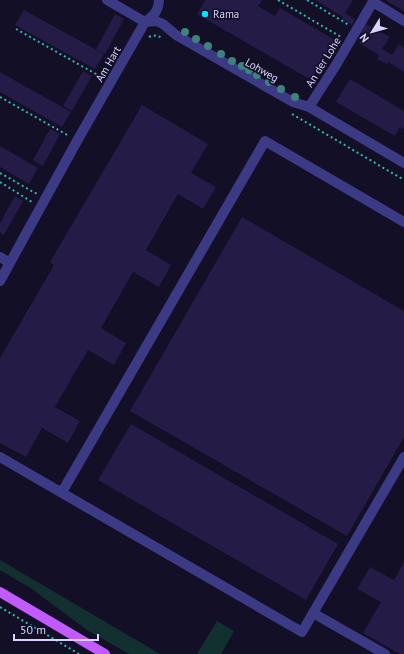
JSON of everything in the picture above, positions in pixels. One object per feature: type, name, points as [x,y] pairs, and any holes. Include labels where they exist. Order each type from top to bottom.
[{"type":"main road","points":[[0,592],[105,654]]},
{"type":"street","name":"Lohweg","points":[[107,0],[146,22],[156,21],[163,24],[176,35],[293,102],[309,107],[404,163]]},
{"type":"street","name":"Am Hart","points":[[0,281],[42,203],[146,22],[158,10],[160,0]]},
{"type":"street","name":"An der Lohe","points":[[309,107],[336,65],[373,1],[404,21]]},
{"type":"street","points":[[62,492],[265,141],[404,222]]},
{"type":"street","points":[[0,257],[10,263]]},
{"type":"street","points":[[0,457],[302,632],[404,457]]},
{"type":"street","points":[[313,613],[385,654]]},
{"type":"path","points":[[278,0],[349,42]]},
{"type":"path","points":[[307,0],[357,29]]},
{"type":"path","points":[[16,30],[111,83]]},
{"type":"path","points":[[0,97],[77,141]]},
{"type":"path","points":[[0,173],[42,203]]},
{"type":"path","points":[[0,182],[42,203]]},
{"type":"path","points":[[0,607],[79,654]]},
{"type":"green space","points":[[0,560],[160,654],[129,654],[87,630],[32,589],[0,570]]},
{"type":"green space","points":[[217,621],[234,631],[221,654],[197,654]]},
{"type":"building","points":[[205,0],[262,0],[258,6],[275,16],[280,8],[335,40],[311,80],[197,14]]},
{"type":"building","points":[[315,0],[353,0],[345,13],[355,19],[352,25],[342,19],[343,17]]},
{"type":"building","points":[[404,0],[404,11],[387,1]]},
{"type":"building","points":[[24,10],[104,54],[95,69],[15,25]]},
{"type":"building","points":[[115,14],[124,19],[105,54],[96,49]]},
{"type":"building","points":[[365,24],[390,37],[382,49],[392,55],[399,44],[404,47],[404,72],[388,62],[387,64],[377,59],[379,55],[359,43],[364,34],[360,32]]},
{"type":"building","points":[[83,71],[92,76],[72,111],[63,106]]},
{"type":"building","points":[[0,72],[71,112],[62,127],[0,92]]},
{"type":"building","points":[[350,79],[404,111],[404,129],[400,127],[395,136],[336,102]]},
{"type":"building","points":[[142,105],[208,144],[191,173],[216,187],[203,209],[178,194],[146,250],[171,265],[159,287],[133,272],[101,328],[126,343],[114,365],[88,350],[55,407],[80,421],[68,443],[42,428],[26,457],[0,443],[0,358],[54,265],[50,262]]},
{"type":"building","points":[[50,129],[60,134],[43,166],[33,160]]},
{"type":"building","points":[[0,146],[38,168],[29,184],[0,167]]},
{"type":"building","points":[[15,196],[23,201],[4,235],[0,233],[0,223]]},
{"type":"building","points":[[242,217],[404,311],[404,437],[347,536],[130,411]]},
{"type":"building","points":[[131,424],[338,544],[306,600],[98,480]]},
{"type":"building","points":[[404,562],[404,654],[400,654],[363,633],[381,602],[357,589],[370,567],[394,580]]},
{"type":"place","name":"Rama","points":[[205,14]]}]
